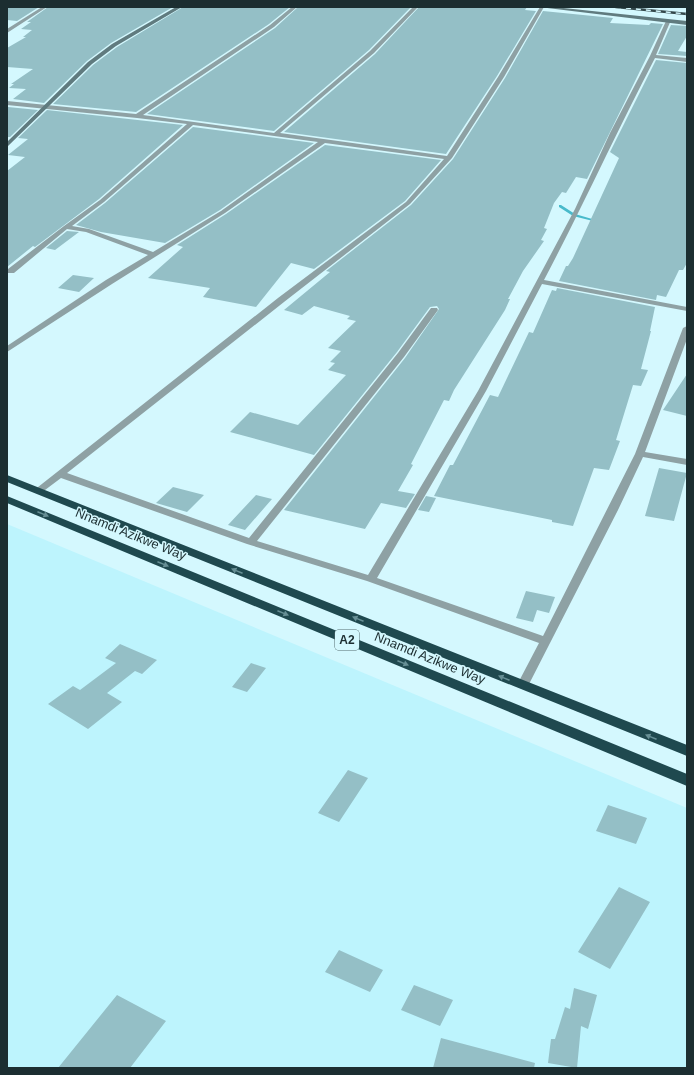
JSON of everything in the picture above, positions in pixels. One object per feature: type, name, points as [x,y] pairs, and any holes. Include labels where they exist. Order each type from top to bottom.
[{"type":"highway","name":"Nnamdi Azikwe Way","points":[[7,478],[687,751]]},
{"type":"highway","name":"Nnamdi Azikwe Way","points":[[7,499],[687,780]]},
{"type":"main road","points":[[7,145],[90,63],[114,45],[180,7]]},
{"type":"main road","points":[[542,7],[687,22]]},
{"type":"street","points":[[7,31],[45,7]]},
{"type":"street","points":[[137,116],[272,26],[295,7]]},
{"type":"street","points":[[275,135],[372,52],[416,7]]},
{"type":"street","points":[[38,491],[408,202],[448,158],[501,77],[542,7]]},
{"type":"street","points":[[371,579],[482,391],[578,209],[613,133],[653,56],[669,21]]},
{"type":"street","points":[[653,56],[687,60]]},
{"type":"street","points":[[7,103],[137,116],[448,158]]},
{"type":"street","points":[[11,271],[66,227],[102,201],[192,123]]},
{"type":"street","points":[[7,350],[223,212],[324,141]]},
{"type":"street","points":[[66,227],[87,230],[154,255]]},
{"type":"street","points":[[539,281],[687,309]]},
{"type":"street","points":[[251,542],[401,355],[434,310]]},
{"type":"street","points":[[523,685],[613,510],[640,454],[687,328]]},
{"type":"street","points":[[640,454],[687,462]]},
{"type":"street","points":[[60,474],[251,542],[371,579],[546,641]]},
{"type":"shaded area","points":[[7,524],[687,808],[687,1068],[7,1068]]},
{"type":"building","points":[[7,7],[39,7],[17,21],[7,20]]},
{"type":"building","points":[[48,7],[173,7],[111,43],[87,61],[44,103],[13,99],[26,89],[9,88],[14,84],[11,84],[33,69],[7,67],[7,48],[26,37],[23,37],[32,30],[21,29],[31,22],[27,22]]},
{"type":"building","points":[[183,7],[290,7],[269,24],[136,112],[53,104],[93,65],[117,47]]},
{"type":"building","points":[[298,7],[411,7],[369,50],[274,131],[147,114],[275,28]]},
{"type":"building","points":[[419,7],[527,7],[525,10],[536,11],[497,76],[446,154],[284,132],[375,54]]},
{"type":"building","points":[[543,11],[613,18],[610,23],[649,25],[651,23],[663,24],[587,179],[576,177],[566,193],[562,192],[554,203],[544,228],[547,229],[541,240],[544,241],[523,271],[508,299],[510,299],[505,310],[454,390],[449,401],[444,400],[411,464],[413,465],[398,491],[415,494],[406,508],[381,503],[365,529],[284,510],[405,358],[439,309],[437,306],[430,307],[397,352],[314,455],[230,432],[250,412],[298,425],[346,375],[328,370],[335,363],[330,362],[341,351],[328,348],[356,321],[347,319],[350,316],[314,306],[302,315],[284,310],[330,272],[326,271],[411,205],[453,159],[505,78]]},
{"type":"building","points":[[671,25],[687,26],[687,36],[678,51],[687,52],[687,56],[658,54]]},
{"type":"building","points":[[656,60],[687,63],[687,263],[683,270],[679,270],[666,297],[657,295],[656,300],[559,281],[566,266],[568,266],[573,258],[619,158],[610,152]]},
{"type":"building","points":[[7,107],[38,110],[10,137],[7,137]]},
{"type":"building","points":[[47,110],[183,125],[99,199],[35,247],[33,246],[7,267],[7,171],[25,157],[8,155],[28,139],[18,138]]},
{"type":"building","points":[[193,127],[314,143],[220,210],[165,243],[101,232],[76,225],[105,203]]},
{"type":"building","points":[[325,145],[441,160],[405,201],[314,269],[291,263],[256,307],[203,297],[210,288],[148,278],[183,247],[177,245],[226,214]]},
{"type":"building","points":[[67,231],[79,232],[55,250],[46,248]]},
{"type":"building","points":[[73,275],[94,278],[79,292],[58,288]]},
{"type":"building","points":[[557,288],[655,307],[651,331],[641,369],[648,370],[641,386],[633,385],[616,440],[620,441],[609,470],[594,468],[573,526],[552,522],[552,520],[434,496],[450,465],[453,465],[490,395],[498,397],[529,332],[533,333],[552,290],[556,291]]},
{"type":"building","points":[[687,374],[687,416],[663,410]]},
{"type":"building","points":[[659,468],[687,473],[674,521],[645,516]]},
{"type":"building","points":[[173,487],[204,495],[187,512],[156,503]]},
{"type":"building","points":[[256,495],[272,499],[245,530],[228,525]]},
{"type":"building","points":[[426,496],[436,498],[429,512],[418,510]]},
{"type":"building","points":[[526,591],[555,597],[549,613],[537,610],[533,622],[516,618]]},
{"type":"building","points":[[120,644],[157,660],[142,674],[135,671],[107,693],[122,702],[88,729],[48,704],[73,686],[80,690],[116,663],[105,658]]},
{"type":"building","points":[[251,663],[266,668],[247,692],[232,687]]},
{"type":"building","points":[[348,770],[368,778],[339,822],[318,813]]},
{"type":"building","points":[[608,805],[647,818],[636,844],[596,831]]},
{"type":"building","points":[[619,887],[650,902],[610,969],[578,952]]},
{"type":"building","points":[[339,950],[383,970],[370,992],[325,972]]},
{"type":"building","points":[[414,985],[453,1000],[440,1026],[401,1010]]},
{"type":"building","points":[[574,988],[597,995],[588,1029],[581,1026],[577,1068],[548,1063],[551,1039],[555,1039],[565,1007],[570,1009]]},
{"type":"building","points":[[117,995],[166,1021],[130,1068],[58,1068]]},
{"type":"building","points":[[441,1038],[535,1063],[534,1068],[433,1068]]},
{"type":"waterway","points":[[560,206],[574,215],[597,221]]},
{"type":"railway","points":[[616,7],[687,14]]}]
